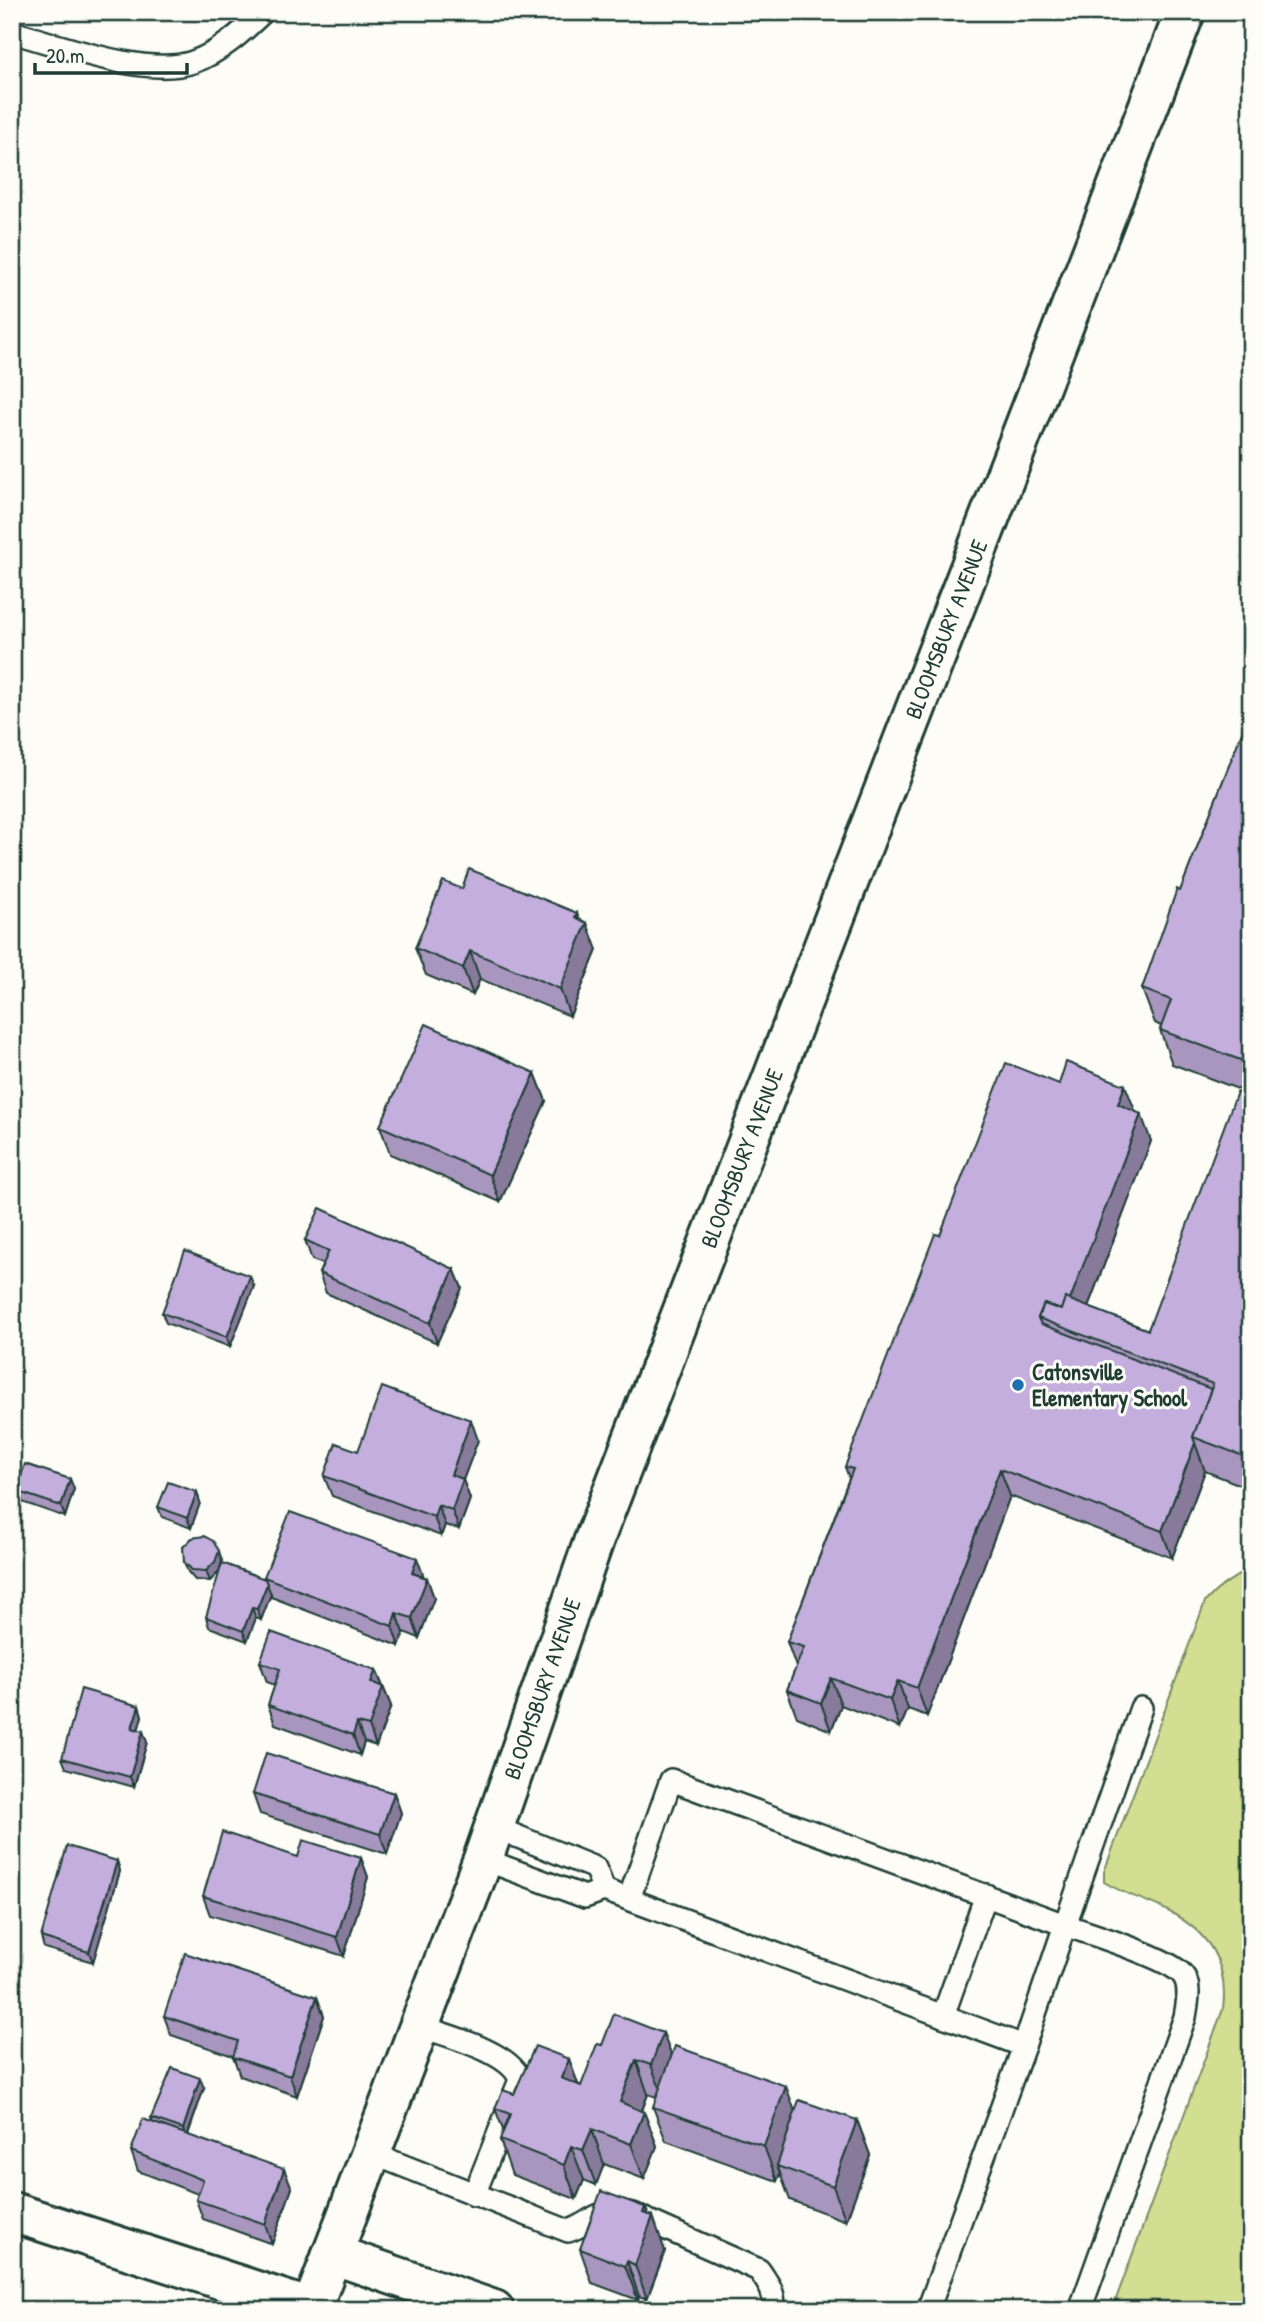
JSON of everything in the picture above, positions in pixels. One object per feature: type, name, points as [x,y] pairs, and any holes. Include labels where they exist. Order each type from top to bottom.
[{"type":"main road","name":"BLOOMSBURY AVENUE","points":[[312,2309],[489,1843],[598,1528],[1185,12]]},
{"type":"main road","points":[[12,2213],[312,2309]]},
{"type":"main road","points":[[332,2254],[494,2310]]},
{"type":"lane","points":[[12,32],[114,60],[153,66],[192,62],[232,41],[263,12]]},
{"type":"lane","points":[[928,2310],[1024,2046],[1141,1709]]},
{"type":"lane","points":[[629,1899],[671,1780],[1168,1963],[1184,1976],[1188,1994],[1185,2017],[1080,2310]]},
{"type":"lane","points":[[489,1843],[585,1897],[604,1889],[1024,2046]]},
{"type":"lane","points":[[489,1843],[595,1868],[604,1889]]},
{"type":"lane","points":[[943,2017],[986,1895]]},
{"type":"lane","points":[[419,2026],[465,2042],[508,2062],[518,2072],[520,2080],[474,2194]]},
{"type":"lane","points":[[371,2153],[568,2231],[610,2211],[633,2214],[759,2270],[771,2286],[775,2305],[773,2310]]},
{"type":"green space","points":[[1251,1569],[1251,2310],[1112,2310],[1223,2009],[1224,1992],[1218,1962],[1203,1937],[1179,1917],[1104,1882],[1104,1872],[1205,1602],[1226,1583]]},
{"type":"building","points":[[1251,709],[1251,1064],[1160,1030],[1171,1000],[1142,989],[1177,889],[1180,891]]},
{"type":"building","points":[[469,869],[577,913],[575,917],[587,923],[560,989],[470,951],[463,968],[415,948],[443,881],[462,889]]},
{"type":"building","points":[[426,1024],[535,1073],[490,1175],[380,1126]]},
{"type":"building","name":"Catonsville Elementary School","points":[[1066,1062],[1125,1085],[1118,1104],[1141,1114],[1070,1300],[1065,1298],[1061,1310],[1044,1304],[1038,1318],[1041,1324],[1211,1389],[1193,1437],[1195,1443],[1162,1531],[1000,1469],[917,1688],[898,1681],[890,1700],[831,1678],[821,1703],[787,1690],[804,1647],[787,1642],[853,1469],[845,1467],[935,1234],[940,1235],[1006,1063],[1059,1084]]},
{"type":"building","points":[[1237,1092],[1251,1098],[1251,1459],[1193,1437],[1213,1384],[1038,1318],[1044,1304],[1061,1310],[1065,1298],[1148,1330]]},
{"type":"building","points":[[320,1208],[454,1269],[430,1323],[319,1273],[329,1251],[305,1240]]},
{"type":"building","points":[[185,1251],[250,1276],[227,1337],[162,1313]]},
{"type":"building","points":[[382,1387],[471,1420],[451,1475],[463,1479],[452,1510],[438,1505],[434,1517],[324,1476],[336,1443],[358,1451]]},
{"type":"building","points":[[25,1464],[70,1479],[61,1506],[16,1491]]},
{"type":"building","points":[[168,1482],[197,1492],[187,1518],[158,1507]]},
{"type":"building","points":[[290,1512],[417,1558],[412,1573],[427,1578],[412,1618],[396,1613],[392,1626],[264,1577]]},
{"type":"building","points":[[204,1536],[213,1541],[219,1551],[215,1562],[206,1571],[192,1570],[184,1562],[183,1547],[192,1538]]},
{"type":"building","points":[[222,1563],[265,1579],[267,1584],[257,1609],[252,1608],[243,1631],[206,1617]]},
{"type":"building","points":[[271,1632],[376,1670],[371,1682],[383,1687],[369,1726],[357,1723],[353,1735],[268,1705],[280,1669],[260,1662]]},
{"type":"building","points":[[81,1689],[139,1706],[132,1728],[143,1731],[130,1777],[62,1758]]},
{"type":"building","points":[[266,1753],[394,1793],[380,1834],[253,1794]]},
{"type":"building","points":[[222,1832],[298,1857],[303,1840],[361,1858],[337,1937],[203,1896]]},
{"type":"building","points":[[67,1846],[117,1861],[89,1952],[41,1937]]},
{"type":"building","points":[[185,1953],[317,1997],[290,2076],[233,2057],[238,2041],[164,2016]]},
{"type":"building","points":[[614,2014],[663,2033],[651,2065],[636,2060],[620,2102],[644,2112],[631,2144],[592,2129],[583,2150],[571,2146],[564,2165],[500,2140],[510,2114],[495,2108],[503,2090],[514,2094],[535,2046],[569,2059],[561,2078],[581,2086],[597,2044],[602,2045]]},
{"type":"building","points":[[675,2046],[786,2086],[764,2146],[653,2107]]},
{"type":"building","points":[[172,2068],[200,2078],[183,2129],[151,2118]]},
{"type":"building","points":[[799,2100],[857,2120],[833,2186],[777,2166]]},
{"type":"building","points":[[143,2119],[284,2169],[265,2224],[196,2200],[203,2180],[131,2151]]},
{"type":"building","points":[[601,2191],[645,2207],[643,2213],[653,2216],[635,2265],[627,2261],[625,2266],[580,2249]]},
{"type":"place","name":"Catonsville Elementary School","points":[[1018,1385]]}]
